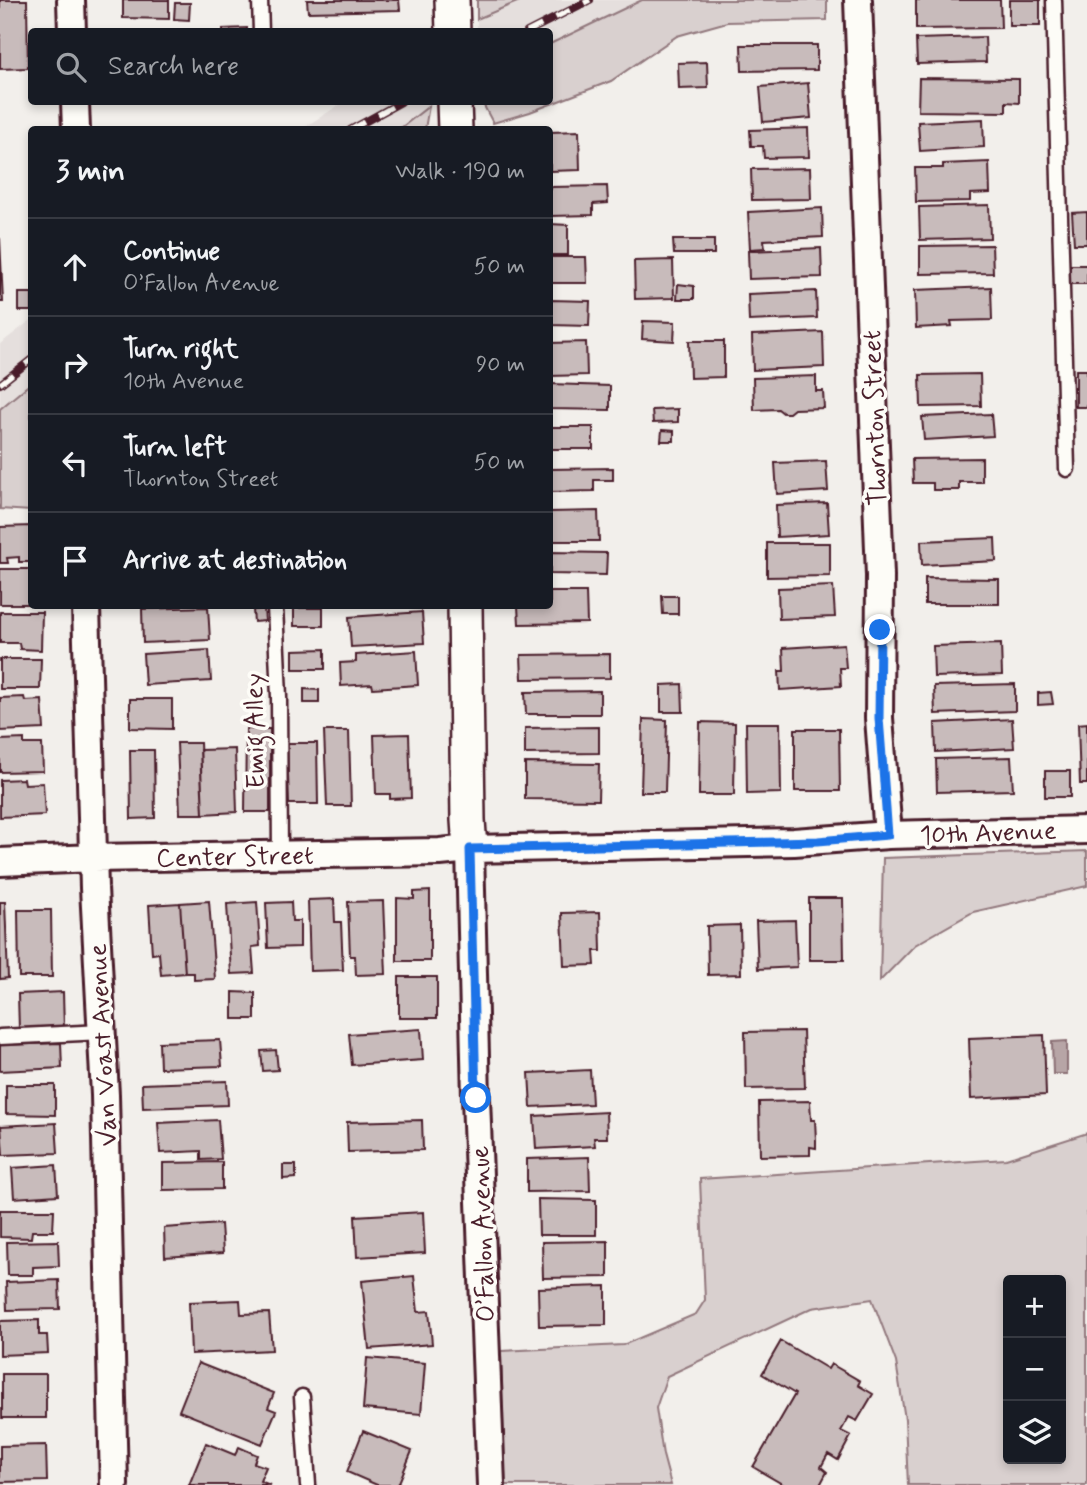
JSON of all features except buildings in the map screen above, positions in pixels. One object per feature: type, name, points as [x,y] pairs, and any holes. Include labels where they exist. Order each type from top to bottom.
[{"type":"street","points":[[71,0],[72,28]]},
{"type":"street","name":"Thornton Street","points":[[858,0],[880,576],[879,718],[888,835]]},
{"type":"street","points":[[75,105],[76,126]]},
{"type":"street","name":"Van Voast Avenue","points":[[86,609],[103,1032],[114,1485]]},
{"type":"street","name":"O’Fallon Avenue","points":[[465,609],[477,1109],[491,1485]]},
{"type":"street","name":"10th Avenue","points":[[470,849],[818,841],[888,835],[1087,830]]},
{"type":"street","name":"Center Street","points":[[0,862],[440,852],[470,849]]},
{"type":"lane","points":[[261,0],[261,28]]},
{"type":"lane","points":[[1054,0],[1067,469]]},
{"type":"lane","name":"Emig Alley","points":[[275,609],[279,697],[280,856]]},
{"type":"lane","points":[[0,1037],[103,1032]]},
{"type":"lane","points":[[302,1397],[308,1485]]},
{"type":"shaded area","points":[[477,0],[522,0],[477,19]]},
{"type":"shaded area","points":[[522,0],[642,0],[553,43],[553,28],[477,28],[477,19]]},
{"type":"shaded area","points":[[642,0],[827,0],[827,20],[727,22],[677,36],[611,81],[553,103],[553,43]]},
{"type":"shaded area","points":[[339,105],[429,105],[401,126],[306,126]]},
{"type":"shaded area","points":[[484,105],[548,105],[530,112],[493,123]]},
{"type":"shaded area","points":[[429,106],[426,126],[403,126]]},
{"type":"shaded area","points":[[28,322],[28,386],[0,409],[0,344]]},
{"type":"shaded area","points":[[28,386],[28,511],[0,509],[0,409]]},
{"type":"shaded area","points":[[1087,851],[1087,886],[973,912],[915,945],[880,981],[883,858]]},
{"type":"shaded area","points":[[1067,1041],[1067,1074],[1053,1074],[1052,1042]]},
{"type":"shaded area","points":[[1087,1133],[1087,1485],[908,1485],[905,1419],[896,1362],[872,1299],[812,1308],[667,1376],[656,1408],[663,1455],[671,1485],[505,1485],[501,1351],[623,1345],[696,1314],[705,1300],[700,1179],[1006,1159]]},
{"type":"railway","points":[[535,28],[590,0]]},
{"type":"railway","points":[[357,126],[396,105]]},
{"type":"railway","points":[[0,384],[28,362]]},
{"type":"route","points":[[476,1098],[470,849],[818,841],[888,835],[879,718],[880,630]]}]
